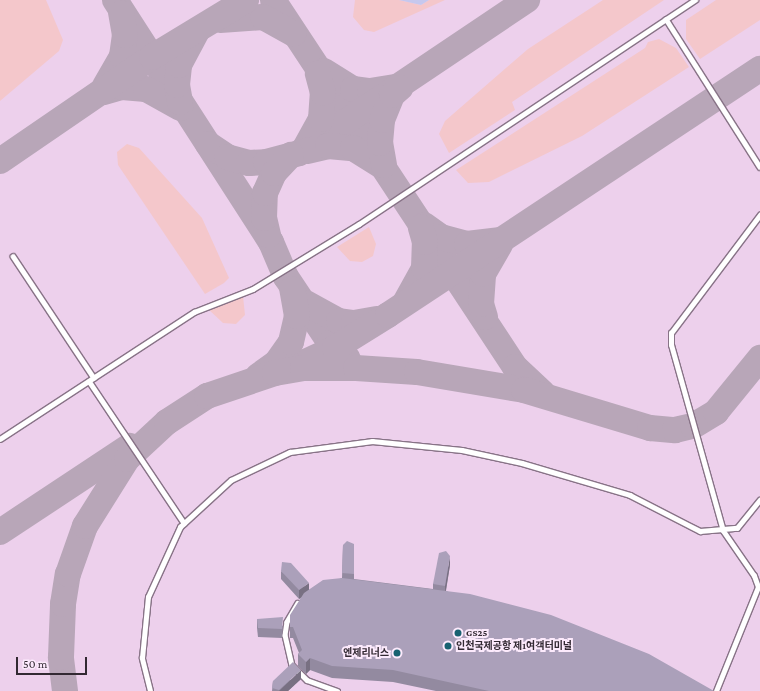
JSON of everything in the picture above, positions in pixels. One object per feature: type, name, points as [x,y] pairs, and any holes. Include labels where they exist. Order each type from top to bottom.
[{"type":"lane","points":[[0,440],[194,312],[243,294],[359,224],[695,0]]},
{"type":"lane","points":[[666,19],[760,167]]},
{"type":"lane","points":[[716,691],[758,587],[754,576],[723,531],[671,333],[760,215]]},
{"type":"lane","points":[[13,256],[184,523]]},
{"type":"lane","points":[[150,691],[142,658],[148,596],[184,523],[219,490],[247,470],[305,448],[372,441],[462,450],[522,463],[630,495],[687,527],[700,531],[723,531],[736,528],[760,500]]},
{"type":"lane","points":[[303,599],[287,622],[286,649],[292,665],[307,680],[337,691]]},
{"type":"shaded area","points":[[0,0],[760,0],[760,691],[0,691]]},
{"type":"shaded area","points":[[0,0],[46,0],[63,40],[59,51],[0,101]]},
{"type":"shaded area","points":[[355,0],[399,0],[421,5],[429,0],[445,0],[374,32],[364,30],[353,17]]},
{"type":"shaded area","points":[[603,0],[664,0],[512,102],[515,110],[449,153],[439,134],[445,121],[528,49]]},
{"type":"shaded area","points":[[716,0],[760,0],[760,20],[700,59],[686,39],[686,20]]},
{"type":"shaded area","points":[[659,39],[676,48],[689,67],[582,136],[489,182],[468,183],[456,170],[645,48],[648,42]]},
{"type":"shaded area","points":[[127,144],[139,148],[202,218],[229,278],[224,283],[205,294],[118,165],[117,152]]},
{"type":"shaded area","points":[[369,227],[376,244],[373,256],[362,262],[350,261],[337,247]]},
{"type":"shaded area","points":[[243,296],[245,315],[236,324],[223,323],[207,308]]},
{"type":"water","points":[[399,0],[429,0],[421,5]]},
{"type":"building","points":[[347,541],[354,544],[354,574],[342,573],[343,545]]},
{"type":"building","points":[[446,551],[450,556],[445,586],[433,584],[439,553]]},
{"type":"building","points":[[282,562],[291,563],[309,583],[299,590],[281,571]]},
{"type":"building","name":"인천국제공항 제1여객터미널","points":[[342,578],[470,594],[551,615],[649,654],[714,691],[489,691],[393,670],[332,666],[310,658],[306,662],[298,654],[302,650],[293,627],[290,627],[290,615],[304,593],[323,580]]},
{"type":"building","points":[[283,617],[282,629],[258,628],[257,619]]},
{"type":"building","points":[[293,662],[301,670],[279,690],[272,688],[273,681]]},
{"type":"taxiway","points":[[115,0],[271,242],[286,277],[330,343],[347,358]]},
{"type":"taxiway","points":[[0,161],[152,57],[246,0]]},
{"type":"taxiway","points":[[273,0],[515,367],[543,393]]},
{"type":"taxiway","points":[[208,144],[227,157],[249,163],[266,162],[299,153],[527,0]]},
{"type":"taxiway","points":[[105,86],[122,56],[125,35],[121,13]]},
{"type":"taxiway","points":[[220,20],[263,17],[294,34]]},
{"type":"taxiway","points":[[180,102],[177,85],[179,65],[197,31]]},
{"type":"taxiway","points":[[301,364],[335,348],[388,315],[760,69]]},
{"type":"taxiway","points":[[324,71],[353,89],[370,91],[395,87]]},
{"type":"taxiway","points":[[305,148],[321,119],[323,93],[318,74]]},
{"type":"taxiway","points":[[104,92],[122,87],[146,89],[180,108]]},
{"type":"taxiway","points":[[384,165],[380,143],[382,120],[392,95],[400,88]]},
{"type":"taxiway","points":[[307,151],[328,146],[353,148],[380,165]]},
{"type":"taxiway","points":[[268,235],[264,218],[265,193],[274,173],[291,155]]},
{"type":"taxiway","points":[[424,225],[441,237],[467,244],[499,240]]},
{"type":"taxiway","points":[[406,301],[424,268],[425,242],[421,228]]},
{"type":"taxiway","points":[[485,317],[481,304],[483,274],[500,244]]},
{"type":"taxiway","points":[[258,376],[277,362],[291,342],[297,316],[292,289]]},
{"type":"taxiway","points":[[306,303],[339,321],[354,323],[377,319]]},
{"type":"taxiway","points":[[65,691],[61,657],[63,604],[68,574],[85,526],[127,459],[167,422],[207,396],[275,373],[303,368],[356,368],[417,372],[524,390],[650,428],[675,430],[693,426],[716,412],[760,358]]},
{"type":"taxiway","points":[[0,532],[130,446]]},
{"type":"place","name":"GS25","points":[[458,633]]},
{"type":"place","name":"인천국제공항 제1여객터미널","points":[[448,646]]},
{"type":"place","name":"엔제리너스","points":[[397,653]]}]
